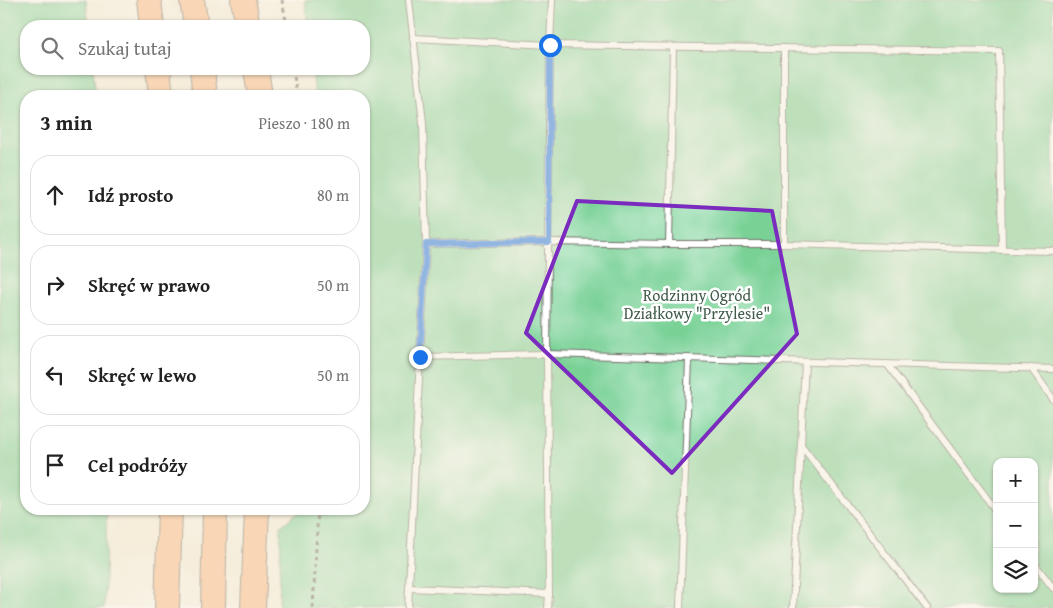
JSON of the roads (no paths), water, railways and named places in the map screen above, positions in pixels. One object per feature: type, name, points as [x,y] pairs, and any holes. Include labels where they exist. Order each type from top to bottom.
[{"type":"highway","points":[[149,0],[151,20]]},
{"type":"highway","points":[[192,0],[195,20]]},
{"type":"highway","points":[[208,0],[210,20]]},
{"type":"highway","points":[[243,0],[247,20]]},
{"type":"highway","points":[[159,75],[160,90]]},
{"type":"highway","points":[[203,75],[204,90]]},
{"type":"highway","points":[[216,75],[217,90]]},
{"type":"highway","points":[[257,75],[259,90]]},
{"type":"highway","points":[[167,608],[170,515]]},
{"type":"highway","points":[[213,608],[215,515]]},
{"type":"highway","points":[[253,608],[257,515]]},
{"type":"lane","points":[[408,608],[426,244],[423,123],[409,0]]},
{"type":"lane","points":[[548,608],[547,354],[552,0]]},
{"type":"lane","points":[[413,38],[550,45],[999,51],[1002,250]]},
{"type":"lane","points":[[669,244],[673,47]]},
{"type":"lane","points":[[784,48],[784,244]]},
{"type":"lane","points":[[426,244],[549,242],[784,244],[1053,251]]},
{"type":"lane","points":[[420,357],[547,354],[1053,369]]},
{"type":"lane","points":[[680,608],[689,358]]},
{"type":"lane","points":[[793,608],[805,362]]},
{"type":"lane","points":[[887,364],[993,507]]},
{"type":"lane","points":[[1031,368],[1053,399]]},
{"type":"lane","points":[[801,445],[927,608]]},
{"type":"lane","points":[[1038,567],[1053,588]]},
{"type":"lane","points":[[409,588],[549,594]]},
{"type":"park label","name":"Rodzinny Ogród Działkowy \"Przylesie\"","points":[[697,304]]}]
